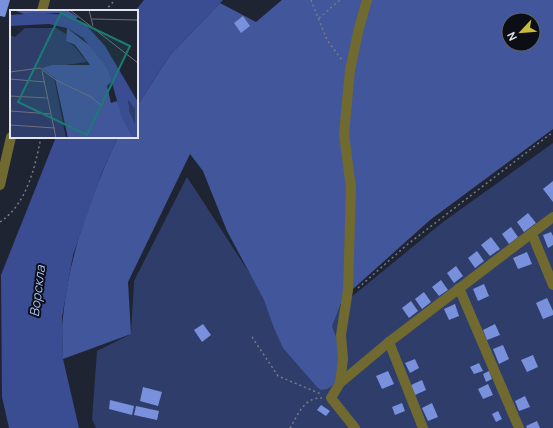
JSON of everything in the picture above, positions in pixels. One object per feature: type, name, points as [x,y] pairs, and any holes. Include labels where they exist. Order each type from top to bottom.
[{"type":"street","points":[[42,10],[45,0]]},
{"type":"street","points":[[340,383],[343,359],[341,335],[348,297],[351,188],[344,134],[350,70],[358,28],[367,0]]},
{"type":"street","points":[[0,185],[11,138]]},
{"type":"street","points":[[355,428],[330,398],[340,383],[389,342],[553,217]]},
{"type":"street","points":[[532,234],[553,285]]},
{"type":"street","points":[[459,288],[519,428]]},
{"type":"street","points":[[389,342],[423,428]]},
{"type":"path","points":[[106,10],[115,0]]},
{"type":"path","points":[[311,0],[327,40],[350,70]]},
{"type":"path","points":[[319,18],[340,0]]},
{"type":"path","points":[[348,297],[408,244],[553,132]]},
{"type":"path","points":[[0,222],[21,201],[37,160],[41,138]]},
{"type":"path","points":[[252,337],[278,376],[330,398]]},
{"type":"path","points":[[290,428],[304,404],[317,397],[330,398]]},
{"type":"shaded area","points":[[282,0],[553,0],[553,129],[430,220],[343,298],[332,326],[339,343],[342,361],[336,383],[327,389],[321,390],[317,387],[283,348],[264,300],[227,231],[203,171],[190,154],[128,282],[131,334],[63,359],[62,322],[66,293],[70,270],[83,224],[99,180],[118,138],[138,138],[138,104],[170,55],[220,3],[256,22]]},
{"type":"shaded area","points":[[553,143],[553,428],[96,428],[92,419],[97,351],[131,334],[134,281],[187,177],[295,343],[443,222]]},
{"type":"water","points":[[144,0],[223,0],[170,55],[138,104],[138,10],[136,10]]},
{"type":"water","name":"Ворскла","points":[[56,138],[118,138],[101,175],[73,255],[62,317],[63,359],[79,428],[9,428],[2,397],[1,275]]},
{"type":"building","points":[[0,0],[10,0],[5,17],[0,16]]},
{"type":"building","points":[[243,16],[250,26],[241,33],[234,23]]},
{"type":"building","points":[[553,181],[553,202],[543,189]]},
{"type":"building","points":[[528,213],[536,223],[524,232],[517,222]]},
{"type":"building","points":[[511,227],[518,237],[509,244],[502,234]]},
{"type":"building","points":[[551,232],[553,236],[553,245],[548,248],[543,235]]},
{"type":"building","points":[[491,237],[500,249],[490,256],[481,245]]},
{"type":"building","points":[[477,251],[484,261],[475,268],[468,258]]},
{"type":"building","points":[[527,252],[532,264],[518,269],[513,258]]},
{"type":"building","points":[[456,266],[463,276],[454,283],[447,273]]},
{"type":"building","points":[[441,280],[448,290],[439,296],[432,287]]},
{"type":"building","points":[[484,284],[489,296],[478,301],[473,289]]},
{"type":"building","points":[[424,292],[431,302],[422,309],[415,299]]},
{"type":"building","points":[[547,298],[553,311],[553,315],[543,319],[536,303]]},
{"type":"building","points":[[411,301],[418,311],[409,318],[402,308]]},
{"type":"building","points":[[455,304],[459,316],[449,320],[444,309]]},
{"type":"building","points":[[203,324],[211,335],[202,342],[194,330]]},
{"type":"building","points":[[495,324],[500,335],[487,340],[483,330]]},
{"type":"building","points":[[503,345],[509,359],[499,364],[493,349]]},
{"type":"building","points":[[533,355],[538,367],[527,372],[521,360]]},
{"type":"building","points":[[415,359],[419,368],[410,373],[405,363]]},
{"type":"building","points":[[479,363],[483,371],[474,374],[470,367]]},
{"type":"building","points":[[388,371],[394,384],[382,389],[376,376]]},
{"type":"building","points":[[489,371],[492,379],[486,382],[483,374]]},
{"type":"building","points":[[422,380],[426,390],[415,395],[411,385]]},
{"type":"building","points":[[488,384],[493,395],[483,399],[478,389]]},
{"type":"building","points":[[143,387],[162,392],[158,406],[140,401]]},
{"type":"building","points":[[525,396],[530,407],[519,411],[515,401]]},
{"type":"building","points":[[110,400],[134,406],[132,415],[109,409]]},
{"type":"building","points":[[402,403],[405,411],[395,415],[392,407]]},
{"type":"building","points":[[432,403],[438,417],[428,421],[422,408]]},
{"type":"building","points":[[321,405],[330,411],[326,416],[317,410]]},
{"type":"building","points":[[136,406],[159,411],[157,420],[134,415]]},
{"type":"building","points":[[498,411],[502,419],[496,422],[492,414]]},
{"type":"building","points":[[537,421],[540,428],[527,428],[526,426]]}]
